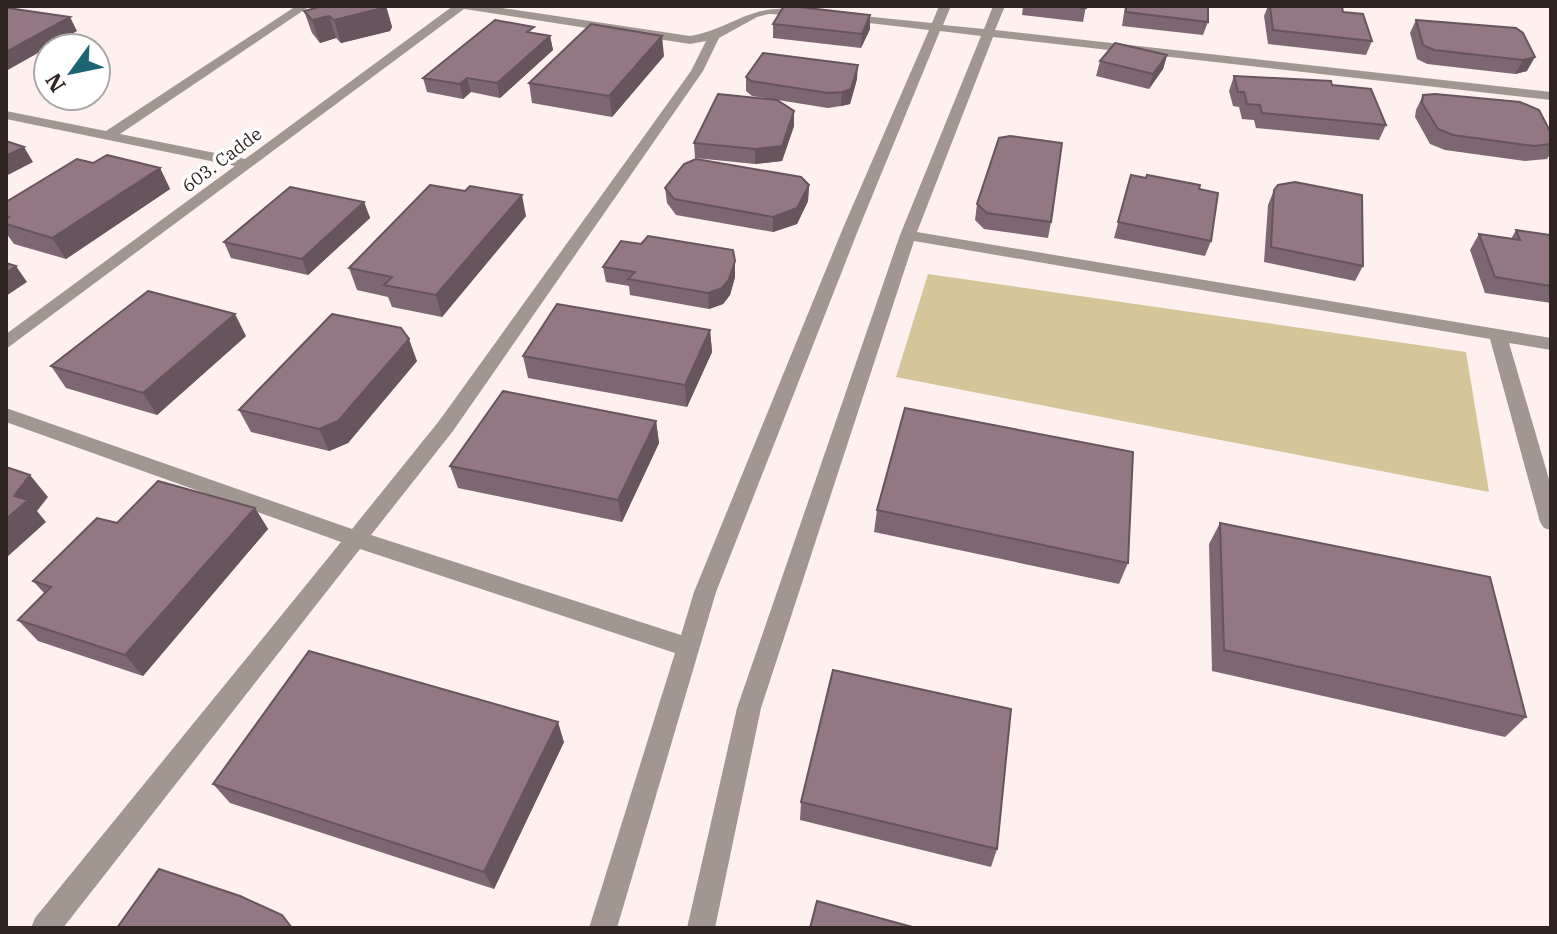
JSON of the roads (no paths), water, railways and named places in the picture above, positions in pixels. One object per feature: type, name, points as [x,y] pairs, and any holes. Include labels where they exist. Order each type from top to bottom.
[{"type":"street","points":[[108,136],[304,6]]},
{"type":"street","points":[[463,6],[690,40],[714,36],[753,15],[769,11],[1551,96]]},
{"type":"street","name":"603. Cadde","points":[[6,343],[463,6]]},
{"type":"street","points":[[603,928],[705,592],[945,6]]},
{"type":"street","points":[[701,928],[749,708],[908,235],[999,6]]},
{"type":"street","points":[[45,928],[446,426],[697,71],[714,36]]},
{"type":"street","points":[[6,115],[248,164]]},
{"type":"street","points":[[908,235],[1551,344]]},
{"type":"street","points":[[1498,335],[1551,522]]},
{"type":"street","points":[[6,415],[357,539],[688,647]]}]
